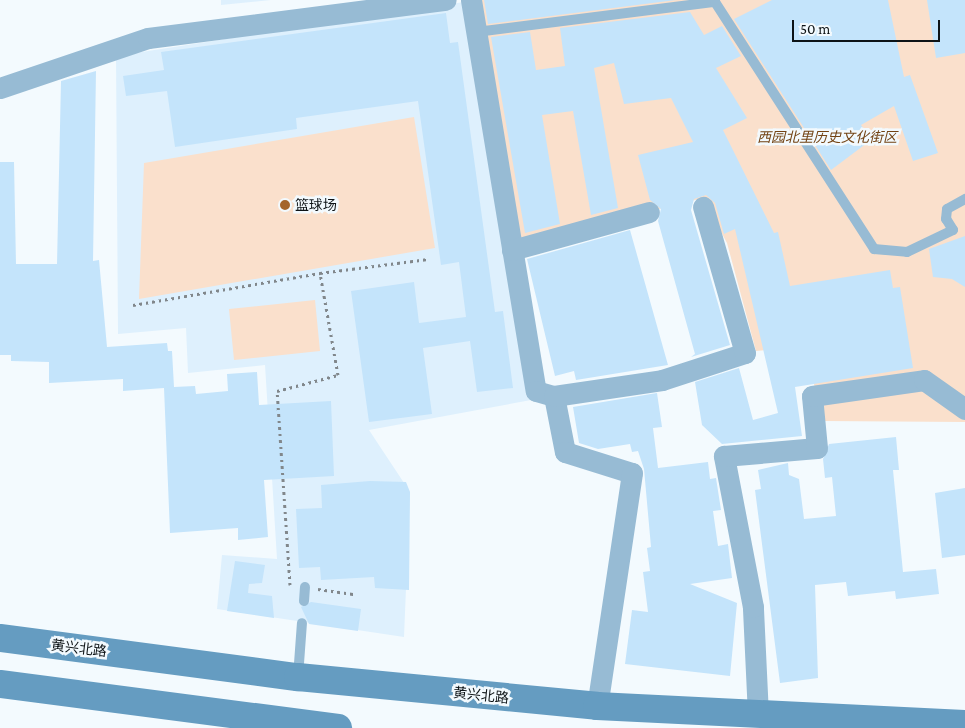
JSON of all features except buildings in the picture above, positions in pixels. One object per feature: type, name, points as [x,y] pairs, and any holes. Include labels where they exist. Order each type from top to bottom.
[{"type":"main road","name":"黄兴北路","points":[[0,638],[298,677],[598,706],[965,724]]},
{"type":"main road","points":[[0,684],[338,728]]},
{"type":"street","points":[[0,88],[148,38],[446,0]]},
{"type":"street","points":[[470,0],[536,391],[554,396],[662,380],[745,353],[703,207]]},
{"type":"street","points":[[512,250],[649,212]]},
{"type":"street","points":[[758,715],[753,607],[724,456],[817,448],[812,396],[924,380],[965,409]]},
{"type":"street","points":[[554,396],[566,452],[632,473],[598,706]]},
{"type":"lane","points":[[476,32],[715,2],[874,249],[907,252],[953,230],[946,219],[947,209],[965,199]]},
{"type":"lane","points":[[304,601],[306,587]]},
{"type":"lane","points":[[298,677],[302,623]]},
{"type":"path","points":[[133,304],[320,273],[428,259]]},
{"type":"path","points":[[320,273],[338,375],[277,391],[289,585],[355,594]]},
{"type":"shaded area","points":[[221,0],[271,0],[221,5]]},
{"type":"shaded area","points":[[464,2],[531,400],[369,430],[410,492],[404,637],[217,609],[222,555],[277,559],[265,365],[188,373],[186,328],[118,334],[116,56]]},
{"type":"green space","name":"西园北里历史文化街区","points":[[481,0],[965,0],[965,422],[822,421],[806,347],[756,351],[727,243],[703,198],[520,244]]},
{"type":"green space","name":"篮球场","points":[[414,117],[435,248],[139,299],[144,163]]},
{"type":"green space","points":[[315,300],[320,351],[234,360],[229,309]]},
{"type":"place","name":"篮球场","points":[[285,205]]}]
